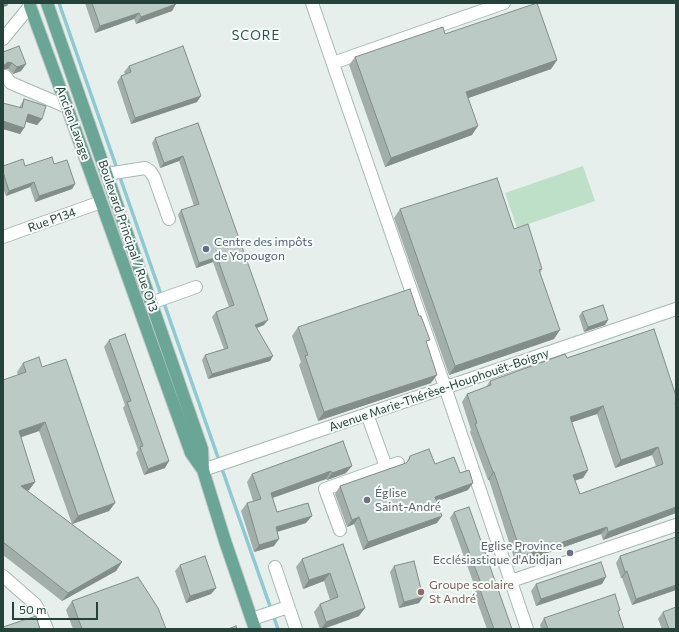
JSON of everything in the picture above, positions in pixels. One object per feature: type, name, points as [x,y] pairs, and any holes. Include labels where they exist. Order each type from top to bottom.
[{"type":"main road","name":"Boulevard Principal / Rue O13","points":[[48,3],[202,450],[203,470],[225,541],[254,624]]},
{"type":"main road","name":"Ancien Lavage","points":[[30,4],[148,334]]},
{"type":"main road","name":"Boulevard Principal / Rue O13","points":[[148,334],[191,453],[203,470]]},
{"type":"street","points":[[312,3],[527,629]]},
{"type":"street","points":[[333,63],[504,3]]},
{"type":"street","points":[[3,39],[30,4]]},
{"type":"street","points":[[5,76],[11,84],[68,107]]},
{"type":"street","points":[[107,174],[145,168],[150,171],[169,219]]},
{"type":"street","name":"Rue P134","points":[[3,237],[101,202]]},
{"type":"street","points":[[151,303],[196,287]]},
{"type":"street","name":"Avenue Marie-Thérèse-Houphouët-Boigny","points":[[203,470],[676,309]]},
{"type":"street","points":[[367,414],[386,467]]},
{"type":"street","points":[[340,530],[324,489],[398,463]]},
{"type":"street","points":[[511,581],[676,525]]},
{"type":"street","points":[[275,567],[296,629]]},
{"type":"street","points":[[3,576],[35,604],[47,629]]},
{"type":"street","points":[[254,624],[288,607]]},
{"type":"green space","points":[[583,166],[595,201],[517,228],[505,193]]},
{"type":"building","points":[[92,3],[176,4],[141,17],[139,13],[100,26]]},
{"type":"building","points":[[537,3],[557,60],[466,92],[478,126],[391,158],[355,57],[443,27],[445,34]]},
{"type":"building","points":[[19,46],[26,64],[17,67],[8,62],[3,66],[3,52]]},
{"type":"building","points":[[183,46],[201,96],[135,118],[121,76],[131,72],[129,66]]},
{"type":"building","points":[[24,99],[46,106],[42,119],[28,114],[24,128],[3,121],[3,103],[22,108]]},
{"type":"building","points":[[198,123],[268,320],[255,325],[273,356],[212,374],[205,355],[228,348],[216,312],[234,305],[217,257],[199,263],[181,210],[199,204],[183,156],[164,163],[155,138]]},
{"type":"building","points":[[52,157],[54,164],[67,160],[75,184],[39,196],[34,182],[9,191],[3,172],[3,166],[23,159],[25,166]]},
{"type":"building","points":[[497,178],[514,229],[528,224],[542,269],[539,270],[560,330],[455,366],[400,209]]},
{"type":"building","points":[[410,289],[419,316],[421,316],[430,340],[426,341],[437,375],[324,412],[305,356],[308,355],[298,327]]},
{"type":"building","points":[[603,305],[608,320],[588,327],[582,312]]},
{"type":"building","points":[[654,329],[676,396],[676,507],[608,532],[607,527],[522,556],[494,472],[475,424],[477,423],[467,394],[491,385],[490,381],[565,354],[567,358]],"holes":[[[603,406],[621,460],[658,447],[663,464],[580,494],[573,475],[588,470],[570,417]]]},
{"type":"building","points":[[125,334],[169,461],[148,469],[140,447],[143,446],[127,402],[131,401],[109,340]]},
{"type":"building","points":[[39,357],[42,367],[66,359],[115,503],[78,516],[45,422],[19,431],[35,482],[21,486],[122,562],[68,593],[3,542],[3,380],[26,372],[23,363]]},
{"type":"building","points":[[343,441],[352,466],[332,473],[331,471],[271,493],[277,512],[308,503],[312,516],[276,527],[279,539],[259,545],[247,503],[261,499],[252,474]]},
{"type":"building","points":[[429,449],[435,464],[454,457],[460,473],[469,470],[473,483],[435,497],[442,516],[368,542],[359,517],[352,520],[340,486],[406,463],[410,456]]},
{"type":"building","points":[[469,507],[512,629],[494,629],[479,587],[482,586],[454,512]]},
{"type":"building","points":[[676,537],[676,585],[636,599],[627,571],[625,572],[620,556]]},
{"type":"building","points":[[343,544],[365,608],[326,622],[320,604],[338,597],[330,573],[309,580],[302,559]]},
{"type":"building","points":[[205,556],[216,588],[190,596],[180,565]]},
{"type":"building","points":[[414,561],[423,597],[404,602],[394,566]]},
{"type":"building","points":[[601,562],[606,577],[541,599],[536,584]]},
{"type":"building","points":[[138,577],[158,608],[166,629],[82,629],[72,601]]},
{"type":"building","points":[[615,594],[620,610],[618,611],[624,629],[548,629],[544,618]]},
{"type":"building","points":[[676,607],[676,629],[669,629],[663,612]]},
{"type":"building","points":[[36,616],[40,629],[3,629],[3,627]]},
{"type":"building","points":[[236,626],[237,629],[228,629]]},
{"type":"waterway","points":[[59,3],[278,629]]},
{"type":"place","name":"Centre des impôts de Yopougon","points":[[206,249]]},
{"type":"place","name":"Église Saint-André","points":[[367,500]]},
{"type":"place","name":"Eglise Province Ecclésiastique d'Abidjan","points":[[570,553]]},
{"type":"place","name":"Groupe scolaire St André","points":[[421,592]]},
{"type":"district","name":"SCORE","points":[[256,36]]}]
